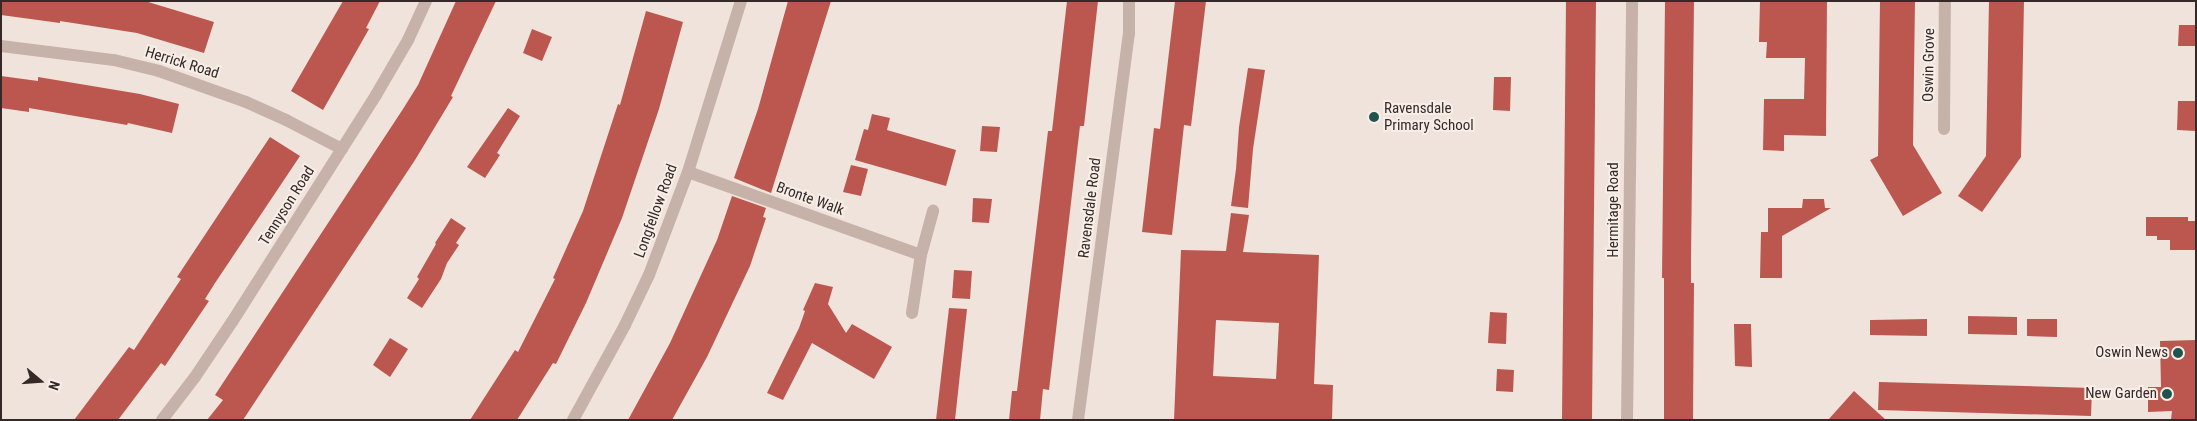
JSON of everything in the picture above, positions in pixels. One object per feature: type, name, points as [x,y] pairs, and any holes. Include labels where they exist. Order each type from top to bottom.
[{"type":"street","name":"Tennyson Road","points":[[162,420],[232,322],[342,149],[403,48],[426,1]]},
{"type":"street","name":"Longfellow Road","points":[[573,420],[626,325],[649,275],[688,172],[741,1]]},
{"type":"street","name":"Ravensdale Road","points":[[1078,420],[1129,34],[1129,1]]},
{"type":"street","name":"Hermitage Road","points":[[1627,420],[1632,1]]},
{"type":"street","name":"Oswin Grove","points":[[1944,128],[1946,1]]},
{"type":"street","name":"Herrick Road","points":[[1,46],[114,60],[159,71],[254,106],[342,149]]},
{"type":"street","name":"Bronte Walk","points":[[688,172],[921,255]]},
{"type":"street","points":[[912,313],[921,255],[933,211]]},
{"type":"building","points":[[1,1],[145,1],[214,22],[204,53],[137,33],[60,21],[60,23],[1,15]]},
{"type":"building","points":[[343,1],[380,1],[366,28],[369,29],[323,110],[291,91]]},
{"type":"building","points":[[456,1],[496,1],[451,96],[453,97],[415,160],[243,420],[207,420],[223,400],[215,395],[418,85]]},
{"type":"building","points":[[788,1],[831,1],[771,193],[734,178],[758,109]]},
{"type":"building","points":[[1067,1],[1098,1],[1084,126],[1080,126],[1049,390],[1043,389],[1040,420],[1009,420],[1012,391],[1017,391],[1048,131],[1052,131]]},
{"type":"building","points":[[1175,1],[1206,1],[1191,126],[1184,125],[1172,235],[1142,232],[1154,128],[1160,129]]},
{"type":"building","points":[[1566,1],[1596,1],[1592,420],[1562,420]]},
{"type":"building","points":[[1665,1],[1694,1],[1691,260],[1691,283],[1694,283],[1693,420],[1664,420],[1664,278],[1662,278]]},
{"type":"building","points":[[1760,1],[1827,1],[1826,136],[1784,135],[1784,151],[1763,150],[1764,99],[1804,99],[1805,58],[1766,58],[1767,42],[1759,42]]},
{"type":"building","points":[[1880,1],[1915,1],[1913,145],[1942,193],[1903,216],[1870,160],[1878,156]]},
{"type":"building","points":[[1989,1],[2024,1],[2021,157],[1982,212],[1958,196],[1986,156]]},
{"type":"building","points":[[646,11],[683,22],[659,109],[622,218],[586,303],[556,364],[553,363],[517,420],[470,420],[515,350],[518,352],[555,279],[553,278],[583,211],[618,104],[620,105]]},
{"type":"building","points":[[2179,25],[2196,25],[2196,46],[2178,46]]},
{"type":"building","points":[[532,29],[552,37],[542,61],[523,53]]},
{"type":"building","points":[[1248,68],[1265,70],[1253,149],[1248,208],[1231,206],[1239,127]]},
{"type":"building","points":[[1,76],[38,81],[38,77],[140,94],[179,104],[172,133],[128,123],[127,125],[29,108],[29,112],[1,108]]},
{"type":"building","points":[[1494,77],[1511,77],[1510,111],[1493,110]]},
{"type":"building","points":[[2178,101],[2196,101],[2196,131],[2177,130]]},
{"type":"building","points":[[508,108],[520,116],[497,153],[500,155],[485,178],[467,167]]},
{"type":"building","points":[[872,114],[890,118],[887,130],[956,150],[946,186],[855,160],[864,129],[868,130]]},
{"type":"building","points":[[982,126],[1000,127],[997,152],[980,151]]},
{"type":"building","points":[[270,137],[300,156],[215,283],[205,299],[209,301],[165,366],[161,363],[118,420],[74,420],[129,347],[134,350],[181,279],[177,277]]},
{"type":"building","points":[[851,165],[868,169],[861,196],[843,192]]},
{"type":"building","points":[[732,196],[766,208],[763,217],[766,218],[750,266],[707,357],[672,420],[628,420],[670,343],[717,240]]},
{"type":"building","points":[[973,198],[992,199],[989,223],[972,222]]},
{"type":"building","points":[[1803,199],[1824,199],[1825,208],[1831,208],[1782,236],[1782,278],[1760,278],[1761,232],[1768,232],[1768,208],[1802,208]]},
{"type":"building","points":[[1231,213],[1249,215],[1243,252],[1319,255],[1314,384],[1333,385],[1332,420],[1174,420],[1181,250],[1226,251]],"holes":[[[1216,320],[1279,323],[1276,379],[1213,376]]]},
{"type":"building","points":[[2146,217],[2188,217],[2188,221],[2196,221],[2196,250],[2170,250],[2170,240],[2157,240],[2157,236],[2146,236]]},
{"type":"building","points":[[451,218],[466,228],[456,243],[459,245],[447,263],[441,279],[422,308],[407,298],[419,279],[417,277],[435,243]]},
{"type":"building","points":[[954,270],[972,271],[970,299],[952,298]]},
{"type":"building","points":[[815,283],[833,287],[828,304],[846,333],[852,324],[892,347],[874,379],[812,343],[783,400],[767,393],[799,328],[805,311],[803,310]]},
{"type":"building","points":[[949,308],[967,309],[955,420],[936,420]]},
{"type":"building","points":[[1490,312],[1507,313],[1506,344],[1488,343]]},
{"type":"building","points":[[1968,316],[2017,317],[2017,335],[1968,334]]},
{"type":"building","points":[[1927,319],[1927,336],[1870,335],[1870,320]]},
{"type":"building","points":[[2027,319],[2057,319],[2057,337],[2027,336]]},
{"type":"building","points":[[1734,324],[1751,324],[1752,367],[1735,366]]},
{"type":"building","points":[[390,338],[408,349],[390,377],[373,365]]},
{"type":"building","points":[[2196,340],[2196,420],[2171,420],[2172,411],[2148,412],[2148,387],[2161,387],[2160,341]]},
{"type":"building","points":[[1497,369],[1514,370],[1513,392],[1496,391]]},
{"type":"building","points":[[1879,382],[2092,388],[2091,416],[1878,410]]},
{"type":"building","points":[[1854,391],[1886,420],[1828,420]]},
{"type":"place","name":"Ravensdale Primary School","points":[[1374,117]]},
{"type":"place","name":"Oswin News","points":[[2178,353]]},
{"type":"place","name":"New Garden","points":[[2167,394]]}]
